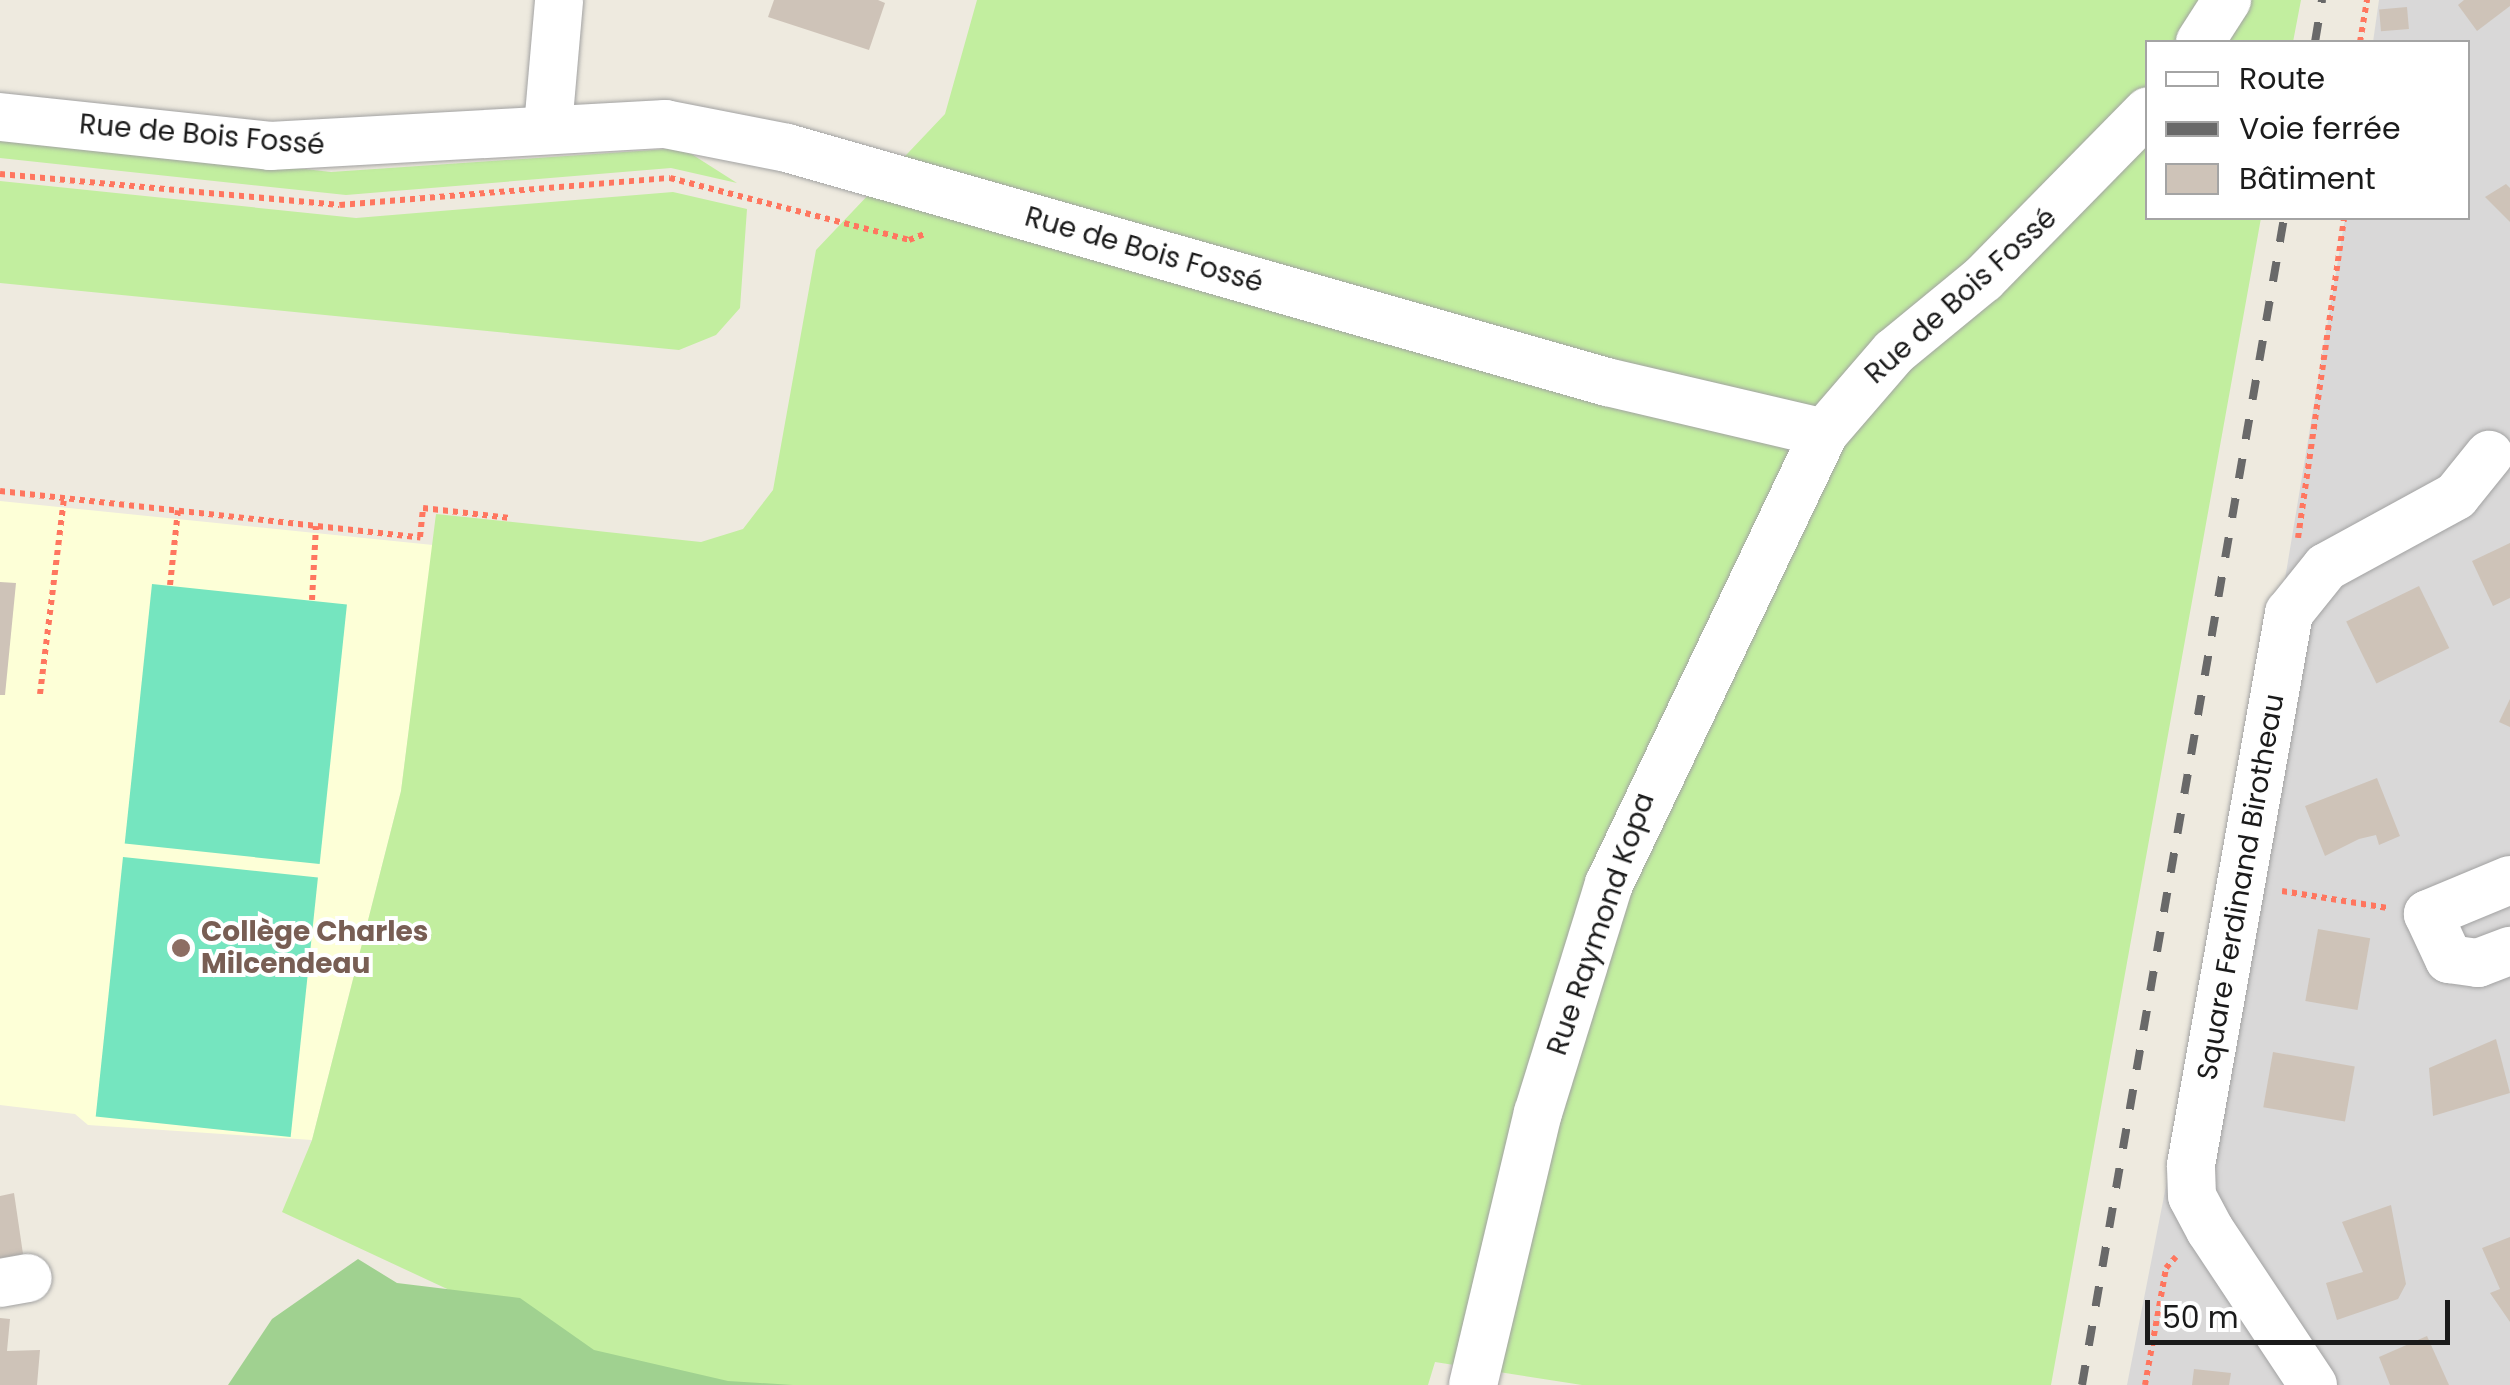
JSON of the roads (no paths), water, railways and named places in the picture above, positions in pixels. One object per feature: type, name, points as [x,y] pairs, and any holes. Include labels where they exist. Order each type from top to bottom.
[{"type":"street","points":[[548,127],[559,0]]},
{"type":"street","points":[[2201,40],[2228,0]]},
{"type":"street","name":"Rue de Bois Fossé","points":[[0,116],[270,146],[372,147],[548,127],[665,124],[942,192],[1607,382],[1824,434],[1894,352],[2060,206],[2145,113]]},
{"type":"street","name":"Rue Raymond Kopa","points":[[1472,1385],[1538,1113],[1609,884],[1824,434]]},
{"type":"street","name":"Square Ferdinand Birotheau","points":[[2312,1385],[2210,1230],[2192,1196],[2191,1165],[2289,614],[2326,566],[2456,496],[2489,456]]},
{"type":"street","points":[[2510,880],[2428,914],[2448,959],[2478,963],[2510,951]]},
{"type":"railway","points":[[2315,40],[2322,0]]},
{"type":"railway","points":[[2082,1385],[2284,220]]},
{"type":"place","name":"Collège Charles Milcendeau","points":[[181,948]]}]
